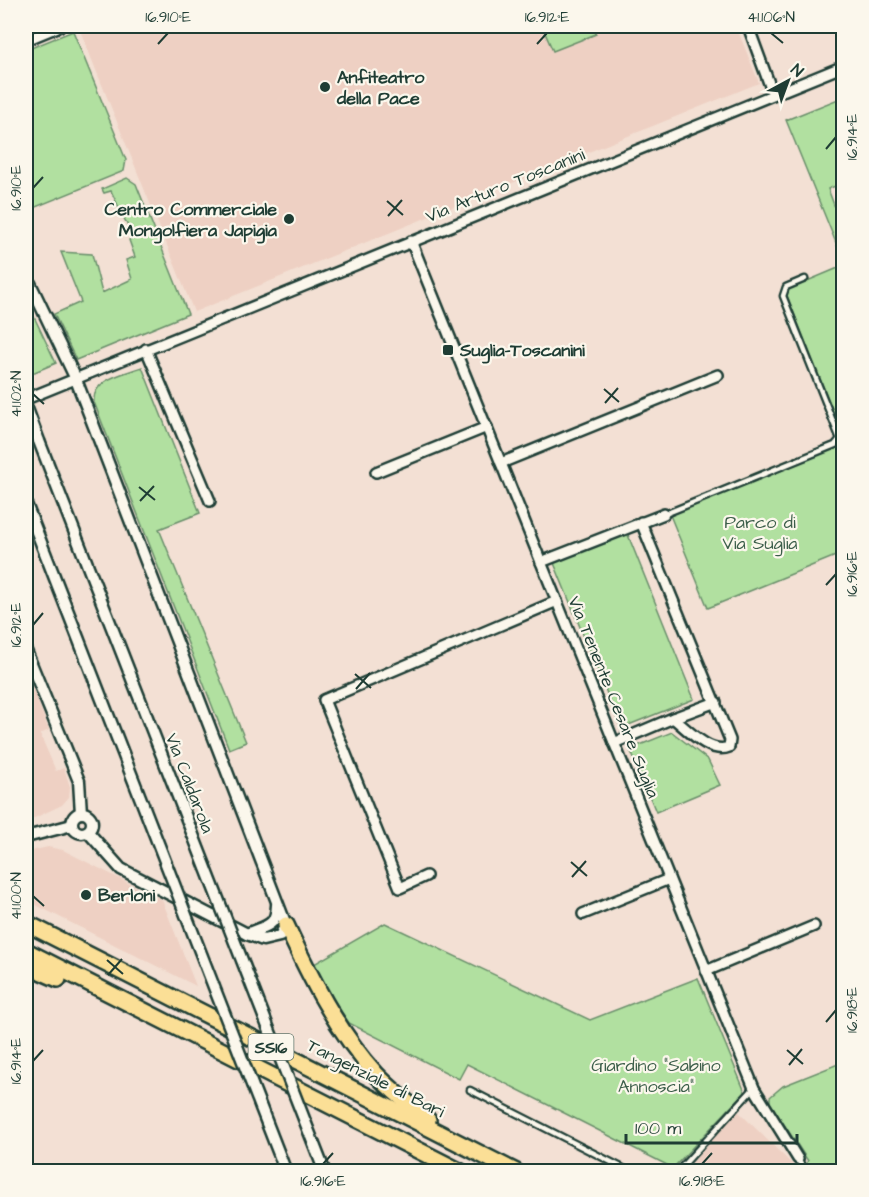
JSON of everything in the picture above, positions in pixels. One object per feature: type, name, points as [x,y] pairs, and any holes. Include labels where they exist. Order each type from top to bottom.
[{"type":"highway","name":"Tangenziale di Bari","points":[[26,923],[516,1172]]},
{"type":"highway","name":"SS16","points":[[286,925],[312,980],[338,1024],[376,1074],[444,1134]]},
{"type":"highway","name":"SS16","points":[[26,951],[461,1172]]},
{"type":"highway","points":[[26,965],[100,1000],[121,1001]]},
{"type":"highway","name":"SS16","points":[[441,1161],[455,1172]]},
{"type":"street","points":[[26,40],[60,26]]},
{"type":"street","points":[[748,26],[773,94]]},
{"type":"street","name":"Via Arturo Toscanini","points":[[26,399],[75,377],[843,66]]},
{"type":"street","name":"Via Tenente Cesare Suglia","points":[[411,241],[754,1088],[798,1159]]},
{"type":"street","points":[[26,275],[75,377],[286,925],[279,936],[263,940],[248,934],[121,869],[88,832],[78,832],[72,825]]},
{"type":"street","points":[[146,349],[210,501]]},
{"type":"street","points":[[501,463],[718,375]]},
{"type":"street","name":"Via Caldarola","points":[[26,406],[324,1171]]},
{"type":"street","points":[[376,472],[487,427]]},
{"type":"street","points":[[26,504],[286,1172]]},
{"type":"street","points":[[541,562],[664,514]]},
{"type":"street","points":[[641,522],[716,702],[730,740],[729,747],[722,750],[708,746],[673,718]]},
{"type":"street","points":[[426,876],[400,888],[324,700],[557,601]]},
{"type":"street","points":[[26,651],[79,781],[81,813]]},
{"type":"street","points":[[614,742],[716,702]]},
{"type":"street","points":[[72,825],[75,816],[81,813],[87,814],[92,819],[92,826],[88,832]]},
{"type":"street","points":[[26,837],[72,825]]},
{"type":"street","points":[[583,914],[669,879]]},
{"type":"street","points":[[248,934],[272,924],[276,919],[278,902]]},
{"type":"street","points":[[706,971],[814,926]]},
{"type":"lane","points":[[664,514],[835,445],[840,439],[783,296],[786,287],[805,279]]},
{"type":"lane","points":[[677,1172],[754,1088]]},
{"type":"lane","points":[[470,1090],[632,1172]]},
{"type":"lane","points":[[798,1159],[805,1172]]},
{"type":"shaded area","name":"Centro Commerciale Mongolfiera Japigia","points":[[86,26],[736,26],[759,83],[194,312],[79,28]]},
{"type":"shaded area","points":[[26,672],[49,730],[40,734],[56,771],[64,768],[70,787],[69,797],[62,805],[26,822]]},
{"type":"shaded area","points":[[48,847],[63,850],[162,900],[196,986],[26,900],[26,852]]},
{"type":"shaded area","points":[[738,1111],[799,1171],[799,1172],[684,1172]]},
{"type":"green space","points":[[542,26],[593,26],[596,34],[553,51]]},
{"type":"green space","points":[[73,31],[126,160],[124,171],[26,211],[26,50]]},
{"type":"green space","points":[[843,97],[843,183],[828,189],[843,229],[843,260],[786,120]]},
{"type":"green space","points":[[127,178],[136,184],[188,314],[76,360],[54,314],[81,302],[61,252],[92,254],[102,293],[132,279],[126,260],[135,257],[129,240],[133,237],[111,191],[104,193],[102,189]]},
{"type":"green space","name":"Parco di Via Suglia","points":[[843,266],[843,553],[708,608],[670,515],[840,444],[842,434],[786,293],[788,289]]},
{"type":"green space","points":[[26,300],[56,363],[30,374],[26,364]]},
{"type":"green space","points":[[142,367],[200,513],[159,529],[246,742],[229,749],[94,402],[98,388],[110,378]]},
{"type":"green space","points":[[626,530],[694,699],[621,728],[554,563],[555,559]]},
{"type":"green space","points":[[672,732],[708,760],[720,785],[656,812],[630,749]]},
{"type":"green space","name":"Giardino \"Sabino Annoscia\"","points":[[385,923],[590,1020],[698,978],[745,1092],[673,1168],[467,1064],[459,1079],[349,1023],[324,986],[314,964]]},
{"type":"green space","points":[[843,1062],[843,1171],[799,1171],[808,1161],[770,1103],[770,1097],[783,1086]]},
{"type":"place","name":"Anfiteatro della Pace","points":[[325,87]]},
{"type":"place","name":"Centro Commerciale Mongolfiera Japigia","points":[[289,219]]},
{"type":"place","name":"Suglia-Toscanini","points":[[448,350]]},
{"type":"place","name":"Berloni","points":[[86,895]]}]
